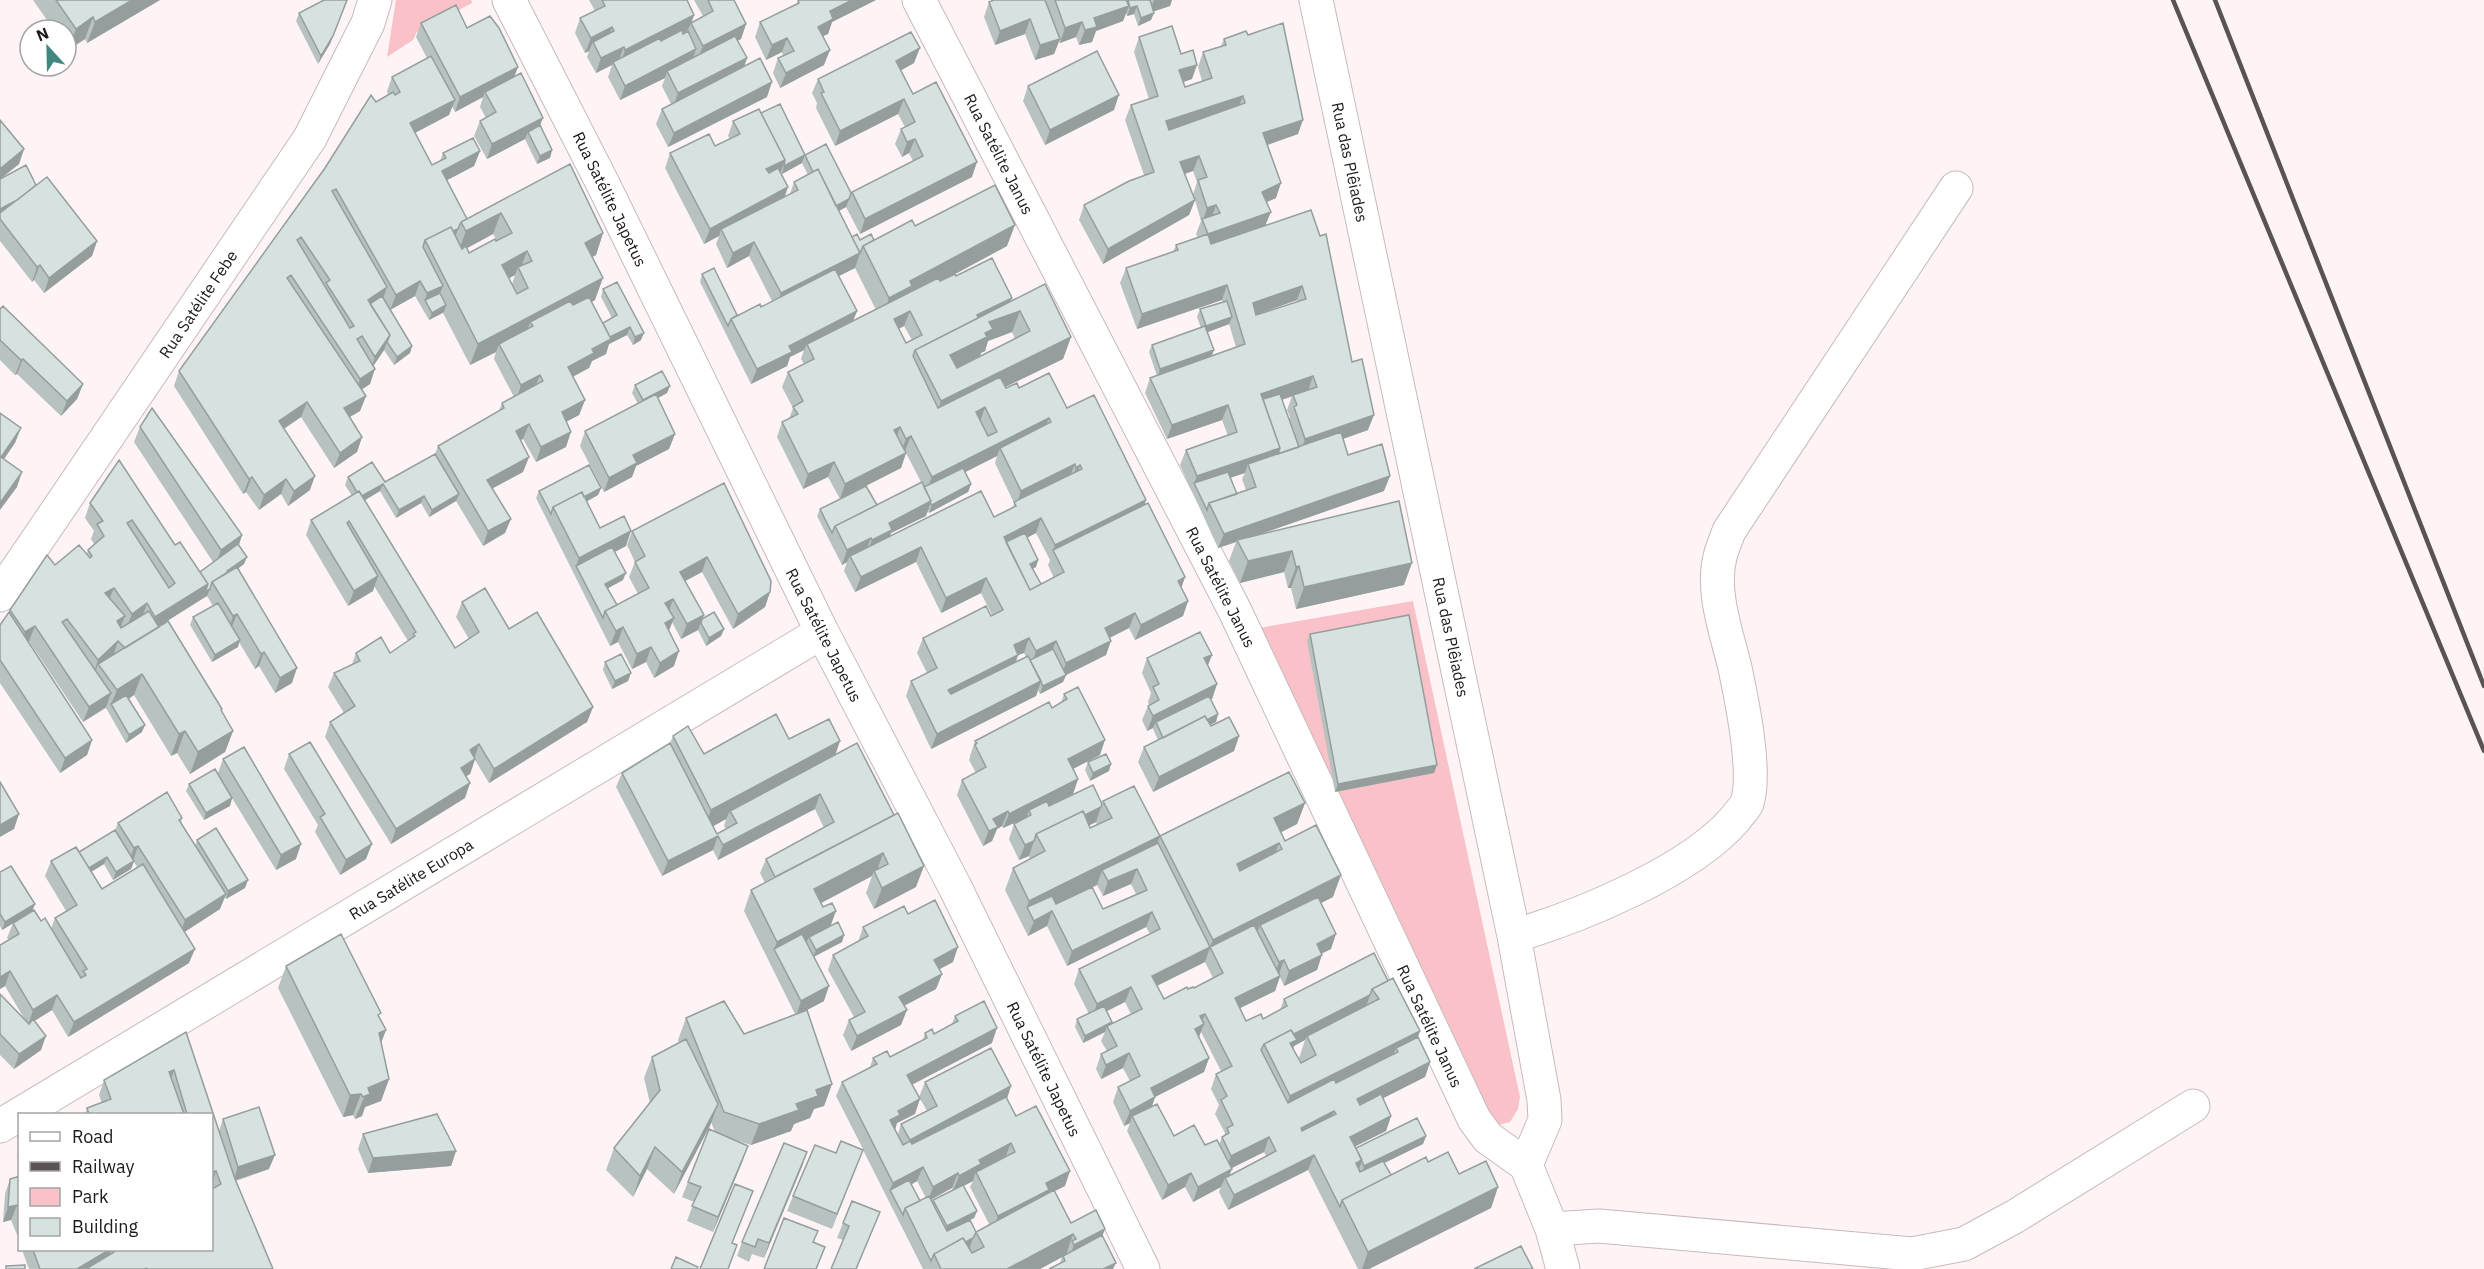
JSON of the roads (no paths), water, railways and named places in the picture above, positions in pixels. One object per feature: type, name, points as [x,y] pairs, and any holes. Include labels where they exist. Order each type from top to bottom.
[{"type":"street","name":"Rua Satélite Febe","points":[[0,595],[310,138],[368,23],[375,0]]},
{"type":"street","name":"Rua Satélite Japetus","points":[[509,0],[604,186],[822,632],[955,888],[1143,1269]]},
{"type":"street","name":"Rua Satélite Janus","points":[[919,0],[1235,611],[1474,1119],[1488,1138],[1526,1165]]},
{"type":"street","name":"Rua das Plêiades","points":[[1316,0],[1514,936],[1544,1100],[1545,1120],[1526,1165]]},
{"type":"street","points":[[1514,936],[1556,923],[1650,881],[1706,846],[1728,827],[1746,805],[1750,775],[1736,674],[1718,590],[1719,558],[1729,531],[1956,188]]},
{"type":"street","name":"Rua Satélite Europa","points":[[22,1113],[822,632]]},
{"type":"street","points":[[1552,1229],[1599,1226],[1912,1254],[1964,1244],[2014,1217],[2193,1106]]},
{"type":"street","name":"Rua Satélite Europa","points":[[0,1126],[18,1115]]},
{"type":"street","points":[[1526,1165],[1552,1229],[1563,1269]]},
{"type":"railway","points":[[2173,0],[2484,751]]},
{"type":"railway","points":[[2215,0],[2484,686]]}]
